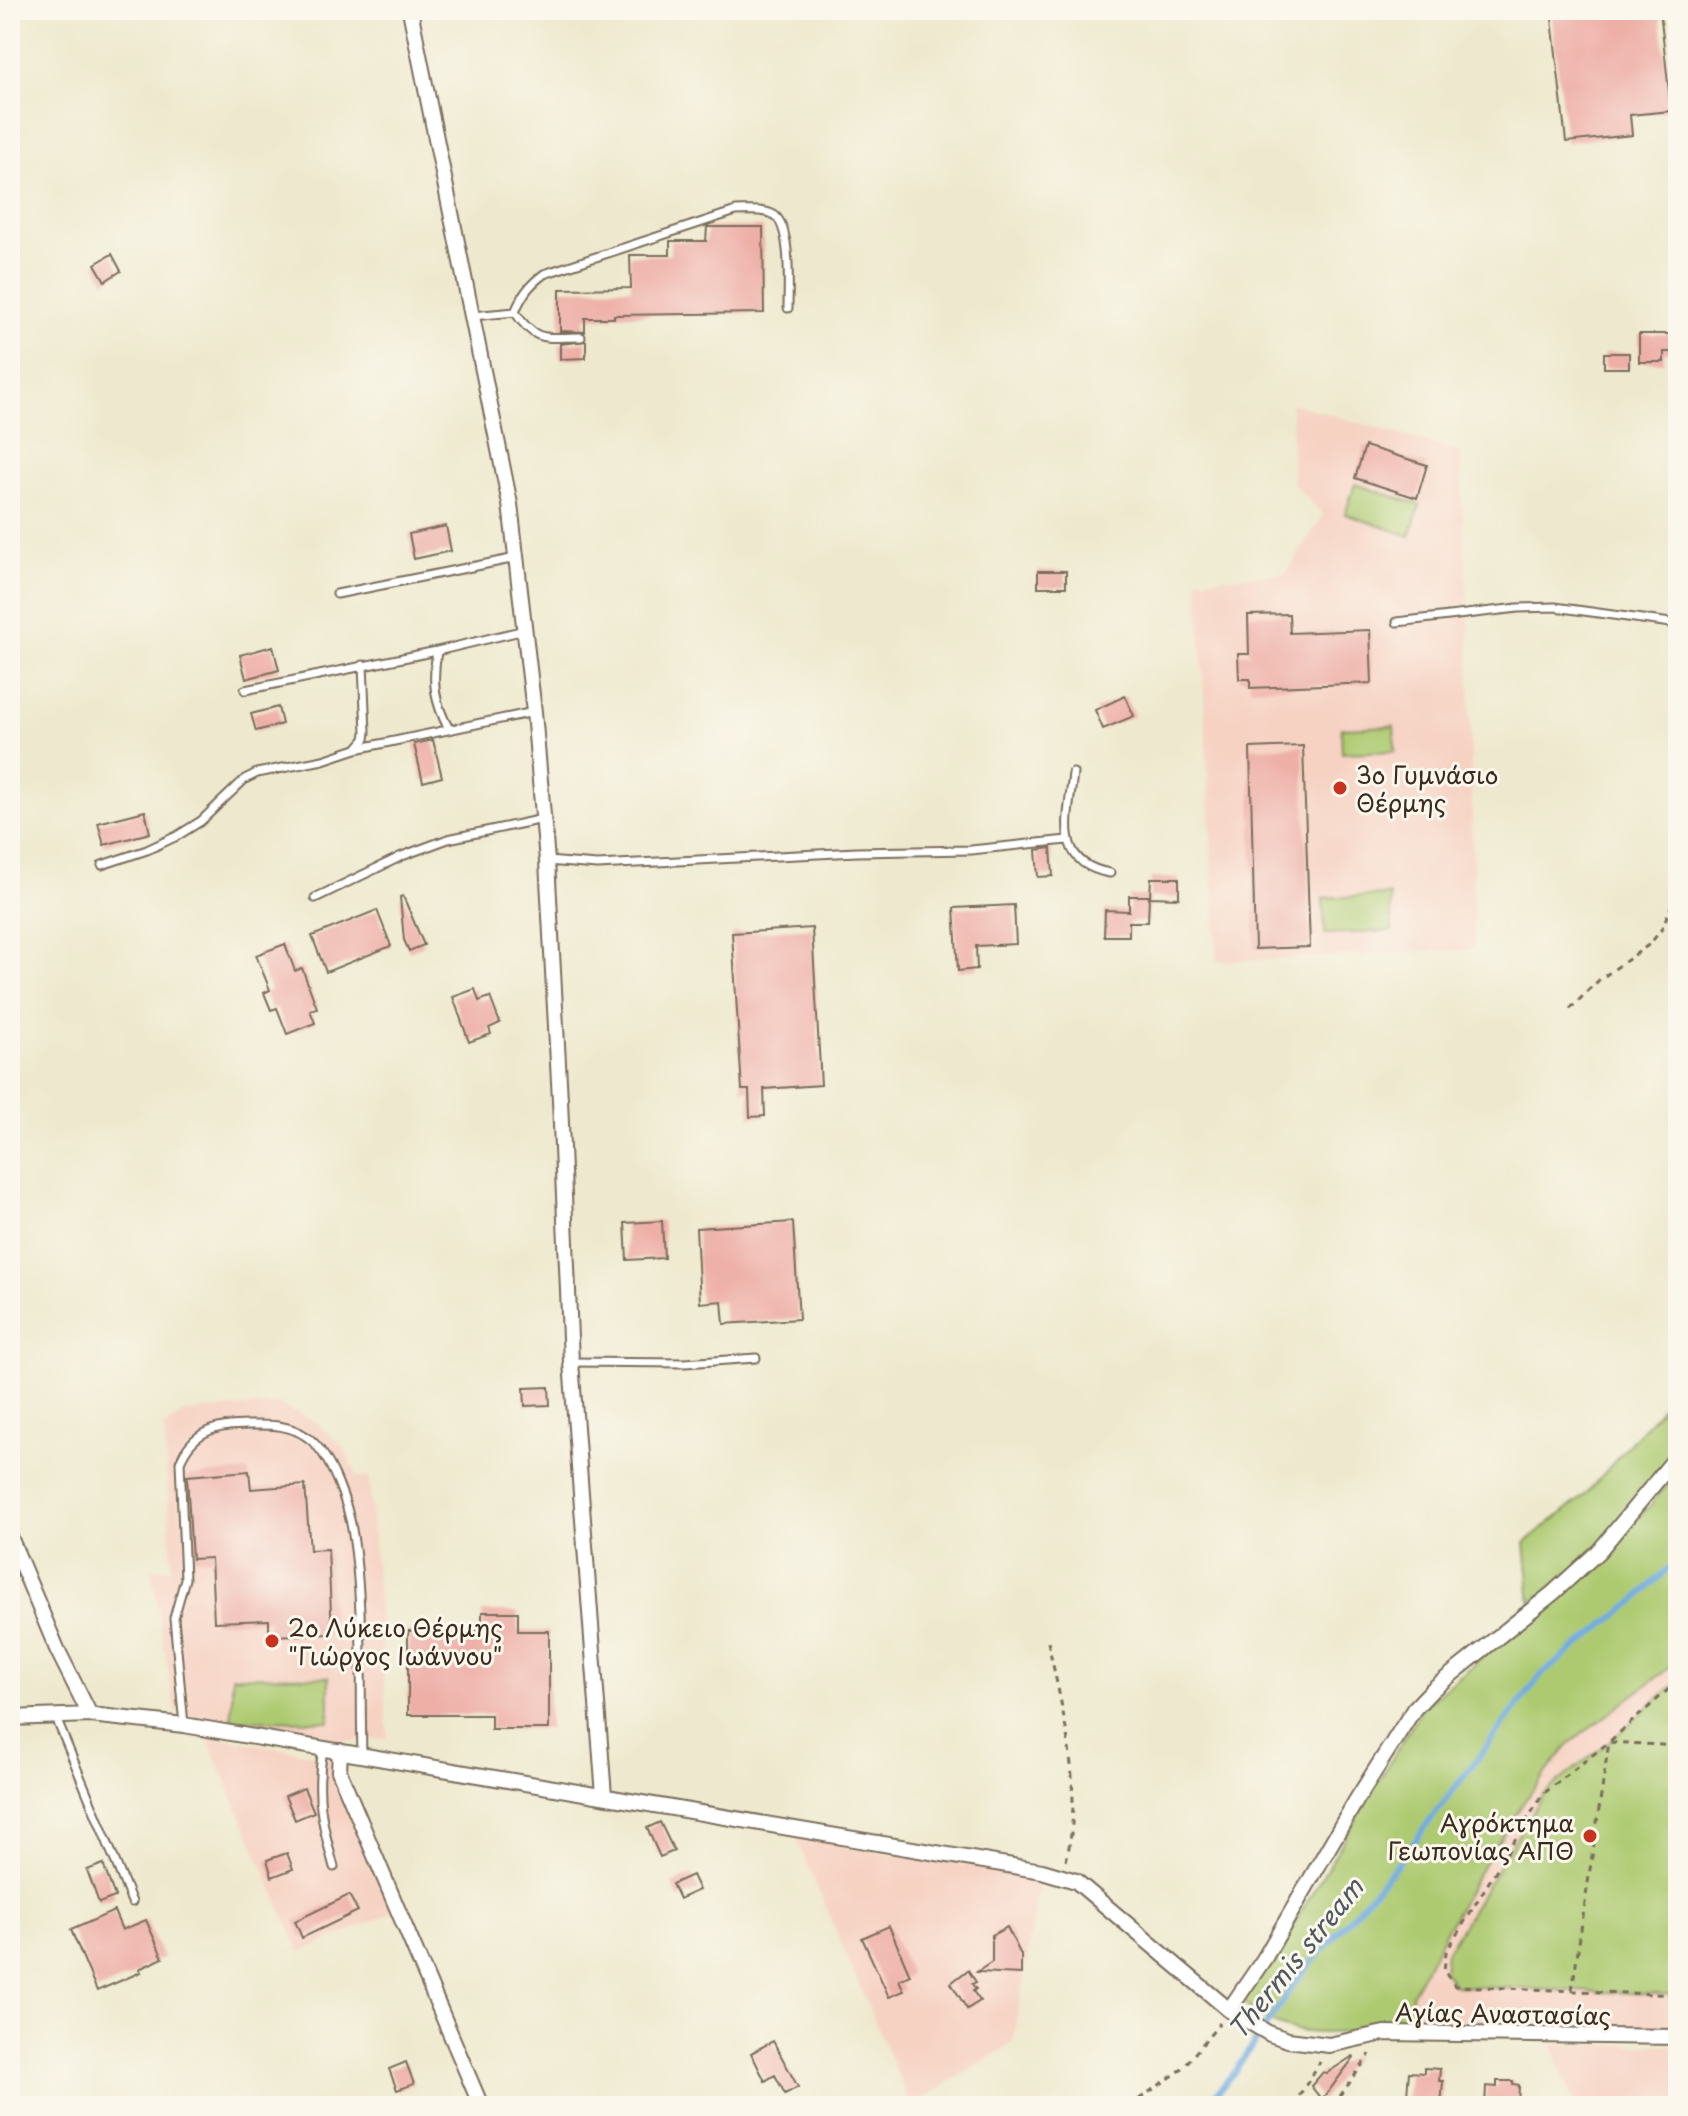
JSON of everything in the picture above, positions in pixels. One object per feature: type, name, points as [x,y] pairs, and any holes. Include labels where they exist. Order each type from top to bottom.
[{"type":"street","points":[[410,10],[470,316],[502,459],[534,712],[547,861],[571,1362],[604,1796]]},
{"type":"street","points":[[1229,2010],[1264,1959],[1357,1799],[1414,1709],[1433,1689],[1553,1593],[1599,1551],[1678,1455]]},
{"type":"street","points":[[10,1537],[57,1649],[90,1715]]},
{"type":"street","points":[[10,1718],[90,1715],[184,1725],[699,1811],[1062,1876]]},
{"type":"street","points":[[340,1751],[339,1771],[481,2106]]},
{"type":"street","name":"Αγίας Αναστασίας","points":[[1062,1876],[1076,1881],[1229,2010],[1251,2025],[1288,2040],[1329,2045],[1384,2033],[1678,2037]]},
{"type":"lane","points":[[515,312],[521,296],[544,274],[736,211],[773,214],[782,223],[788,259],[788,308]]},
{"type":"lane","points":[[470,316],[515,312]]},
{"type":"lane","points":[[515,312],[534,335],[581,337]]},
{"type":"lane","points":[[337,594],[516,558]]},
{"type":"lane","points":[[1397,622],[1518,608],[1555,607],[1678,624]]},
{"type":"lane","points":[[245,690],[525,630]]},
{"type":"lane","points":[[437,651],[433,685],[436,704],[449,729]]},
{"type":"lane","points":[[356,749],[365,739],[366,732],[363,665]]},
{"type":"lane","points":[[102,865],[177,836],[201,821],[245,779],[257,773],[534,712]]},
{"type":"lane","points":[[1073,773],[1067,840],[1085,867],[1110,873]]},
{"type":"lane","points":[[315,898],[402,856],[448,839],[543,819]]},
{"type":"lane","points":[[547,861],[597,865],[857,852],[971,850],[1067,840]]},
{"type":"lane","points":[[571,1362],[685,1363],[756,1358]]},
{"type":"lane","points":[[184,1725],[174,1618],[185,1579],[180,1462],[184,1450],[201,1432],[232,1425],[282,1425],[308,1437],[326,1457],[353,1532],[362,1754]]},
{"type":"lane","points":[[56,1718],[132,1902]]},
{"type":"lane","points":[[323,1749],[319,1769],[319,1809],[334,1867]]},
{"type":"path","points":[[1570,1009],[1599,980],[1650,944],[1661,930],[1678,890]]},
{"type":"path","points":[[1048,1642],[1065,1725],[1074,1811],[1062,1876]]},
{"type":"path","points":[[1678,1681],[1609,1742],[1543,1794],[1446,1952],[1444,1971],[1455,1986],[1678,1995]]},
{"type":"path","points":[[1609,1742],[1678,1746]]},
{"type":"path","points":[[1572,1991],[1609,1742]]},
{"type":"path","points":[[1129,2106],[1181,2070],[1229,2010]]},
{"type":"path","points":[[1333,2106],[1384,2033]]},
{"type":"path","points":[[1293,2106],[1329,2045]]},
{"type":"shaded area","name":"3ο Γυμνάσιο Θέρμης","points":[[1291,403],[1460,452],[1469,627],[1474,949],[1217,962],[1198,579],[1286,574],[1323,515],[1293,483]]},
{"type":"shaded area","name":"2ο Λύκειο Θέρμης \"Γιώργος Ιωάννου\"","points":[[277,1404],[315,1421],[344,1448],[358,1477],[369,1477],[388,1738],[339,1742],[175,1712],[151,1569],[172,1568],[164,1428],[184,1412]]},
{"type":"shaded area","name":"Αγρόκτημα Γεωπονίας ΑΠΘ","points":[[1678,1659],[1678,2026],[1420,2025],[1411,2010],[1412,1993],[1478,1872],[1525,1800],[1569,1744]]},
{"type":"shaded area","points":[[206,1735],[328,1757],[394,1912],[300,1952]]},
{"type":"shaded area","points":[[796,1838],[1040,1877],[1013,2043],[911,2106]]},
{"type":"shaded area","points":[[1552,2044],[1678,2045],[1678,2106],[1574,2106]]},
{"type":"green space","points":[[1355,484],[1420,505],[1410,536],[1345,514]]},
{"type":"green space","points":[[1394,726],[1395,751],[1342,753],[1341,728]]},
{"type":"green space","points":[[1390,895],[1392,931],[1325,934],[1323,898]]},
{"type":"green space","points":[[1678,1389],[1678,1450],[1593,1555],[1531,1603],[1525,1543],[1585,1495]]},
{"type":"green space","points":[[1678,1472],[1678,1661],[1569,1744],[1525,1800],[1478,1873],[1412,1993],[1411,2010],[1420,2025],[1350,2032],[1305,2032],[1283,2027],[1262,2017],[1243,2002],[1271,1963],[1423,1706],[1606,1558]]},
{"type":"green space","points":[[232,1676],[329,1677],[329,1721],[232,1720]]},
{"type":"green space","name":"Αγρόκτημα Γεωπονίας ΑΠΘ","points":[[1678,1681],[1678,1995],[1455,1986],[1444,1971],[1446,1952],[1543,1794],[1609,1742]]},
{"type":"building","points":[[1551,10],[1618,10],[1618,13],[1660,10],[1671,111],[1630,115],[1632,135],[1566,142]]},
{"type":"building","points":[[707,227],[763,227],[764,313],[614,315],[614,318],[585,318],[585,332],[560,331],[560,289],[631,288],[630,255],[670,255],[670,241],[706,241]]},
{"type":"building","points":[[112,254],[121,271],[105,281],[95,264]]},
{"type":"building","points":[[1639,334],[1673,334],[1673,352],[1664,352],[1664,362],[1639,362]]},
{"type":"building","points":[[586,341],[586,358],[560,359],[560,344]]},
{"type":"building","points":[[1604,353],[1629,353],[1629,368],[1604,368]]},
{"type":"building","points":[[1365,446],[1427,465],[1417,498],[1355,478]]},
{"type":"building","points":[[446,526],[451,551],[414,559],[409,534]]},
{"type":"building","points":[[1038,571],[1066,571],[1066,587],[1038,587]]},
{"type":"building","points":[[1289,614],[1290,633],[1370,630],[1372,683],[1250,688],[1250,679],[1239,679],[1238,654],[1249,654],[1248,615]]},
{"type":"building","points":[[273,646],[279,670],[246,679],[240,655]]},
{"type":"building","points":[[1125,696],[1134,716],[1103,729],[1095,710]]},
{"type":"building","points":[[278,707],[282,724],[256,731],[251,714]]},
{"type":"building","points":[[433,740],[442,777],[423,782],[414,744]]},
{"type":"building","points":[[1303,746],[1310,947],[1255,949],[1250,748]]},
{"type":"building","points":[[145,811],[150,833],[104,845],[98,823]]},
{"type":"building","points":[[1051,848],[1053,876],[1038,877],[1036,850]]},
{"type":"building","points":[[1151,878],[1179,878],[1179,898],[1150,897]]},
{"type":"building","points":[[403,896],[424,945],[409,951],[404,940],[400,897]]},
{"type":"building","points":[[1129,896],[1149,896],[1148,922],[1129,922],[1129,936],[1104,936],[1105,910],[1129,911]]},
{"type":"building","points":[[1014,905],[1016,944],[976,946],[977,969],[958,971],[954,908]]},
{"type":"building","points":[[377,910],[391,946],[326,972],[312,936]]},
{"type":"building","points":[[812,928],[821,1085],[764,1089],[765,1116],[750,1117],[749,1090],[742,1090],[732,933]]},
{"type":"building","points":[[285,944],[295,971],[302,968],[317,1008],[310,1010],[315,1023],[287,1034],[277,1008],[271,1010],[264,993],[270,990],[256,955]]},
{"type":"building","points":[[475,989],[479,1001],[490,997],[500,1023],[489,1028],[491,1034],[469,1042],[453,997]]},
{"type":"building","points":[[662,1221],[664,1258],[627,1260],[625,1223]]},
{"type":"building","points":[[793,1222],[799,1319],[724,1324],[722,1301],[700,1303],[696,1228]]},
{"type":"building","points":[[549,1387],[550,1405],[525,1406],[524,1388]]},
{"type":"building","points":[[249,1471],[251,1489],[305,1485],[310,1550],[328,1549],[332,1634],[269,1636],[269,1620],[214,1622],[211,1558],[192,1559],[187,1476]]},
{"type":"building","points":[[482,1612],[518,1612],[518,1631],[549,1631],[549,1729],[491,1729],[491,1715],[408,1715],[408,1631],[482,1631]]},
{"type":"building","points":[[304,1788],[314,1812],[295,1820],[285,1796]]},
{"type":"building","points":[[660,1822],[674,1851],[660,1857],[647,1828]]},
{"type":"building","points":[[287,1853],[293,1869],[272,1877],[267,1860]]},
{"type":"building","points":[[103,1864],[115,1897],[99,1903],[87,1870]]},
{"type":"building","points":[[692,1875],[699,1890],[679,1899],[672,1884]]},
{"type":"building","points":[[349,1895],[358,1911],[302,1938],[295,1921]]},
{"type":"building","points":[[114,1911],[122,1930],[146,1920],[163,1958],[139,1969],[141,1972],[97,1991],[71,1930]]},
{"type":"building","points":[[889,1926],[910,1975],[899,1980],[904,1991],[889,1997],[862,1938]]},
{"type":"building","points":[[1007,1927],[1021,1955],[1021,1974],[977,1972],[992,1962],[992,1935]]},
{"type":"building","points":[[968,1970],[976,1982],[972,1984],[976,1989],[973,1991],[980,2001],[967,2009],[951,1983]]},
{"type":"building","points":[[773,2041],[798,2087],[785,2094],[775,2075],[765,2081],[751,2053]]},
{"type":"building","points":[[1353,2056],[1322,2100],[1311,2086],[1323,2072],[1327,2073]]},
{"type":"building","points":[[406,2062],[414,2084],[397,2090],[389,2069]]},
{"type":"building","points":[[1424,2068],[1440,2069],[1439,2081],[1443,2081],[1441,2106],[1406,2106],[1409,2072],[1424,2073]]},
{"type":"building","points":[[1497,2081],[1513,2081],[1513,2084],[1519,2085],[1518,2106],[1485,2106],[1486,2086],[1497,2087]]},
{"type":"waterway","name":"Thermis stream","points":[[1206,2106],[1235,2071],[1296,1981],[1397,1864],[1541,1675],[1637,1599],[1678,1559]]},
{"type":"place","name":"3ο Γυμνάσιο Θέρμης","points":[[1340,788]]},
{"type":"place","name":"2ο Λύκειο Θέρμης \"Γιώργος Ιωάννου\"","points":[[272,1641]]},
{"type":"place","name":"Αγρόκτημα Γεωπονίας ΑΠΘ","points":[[1590,1836]]}]
